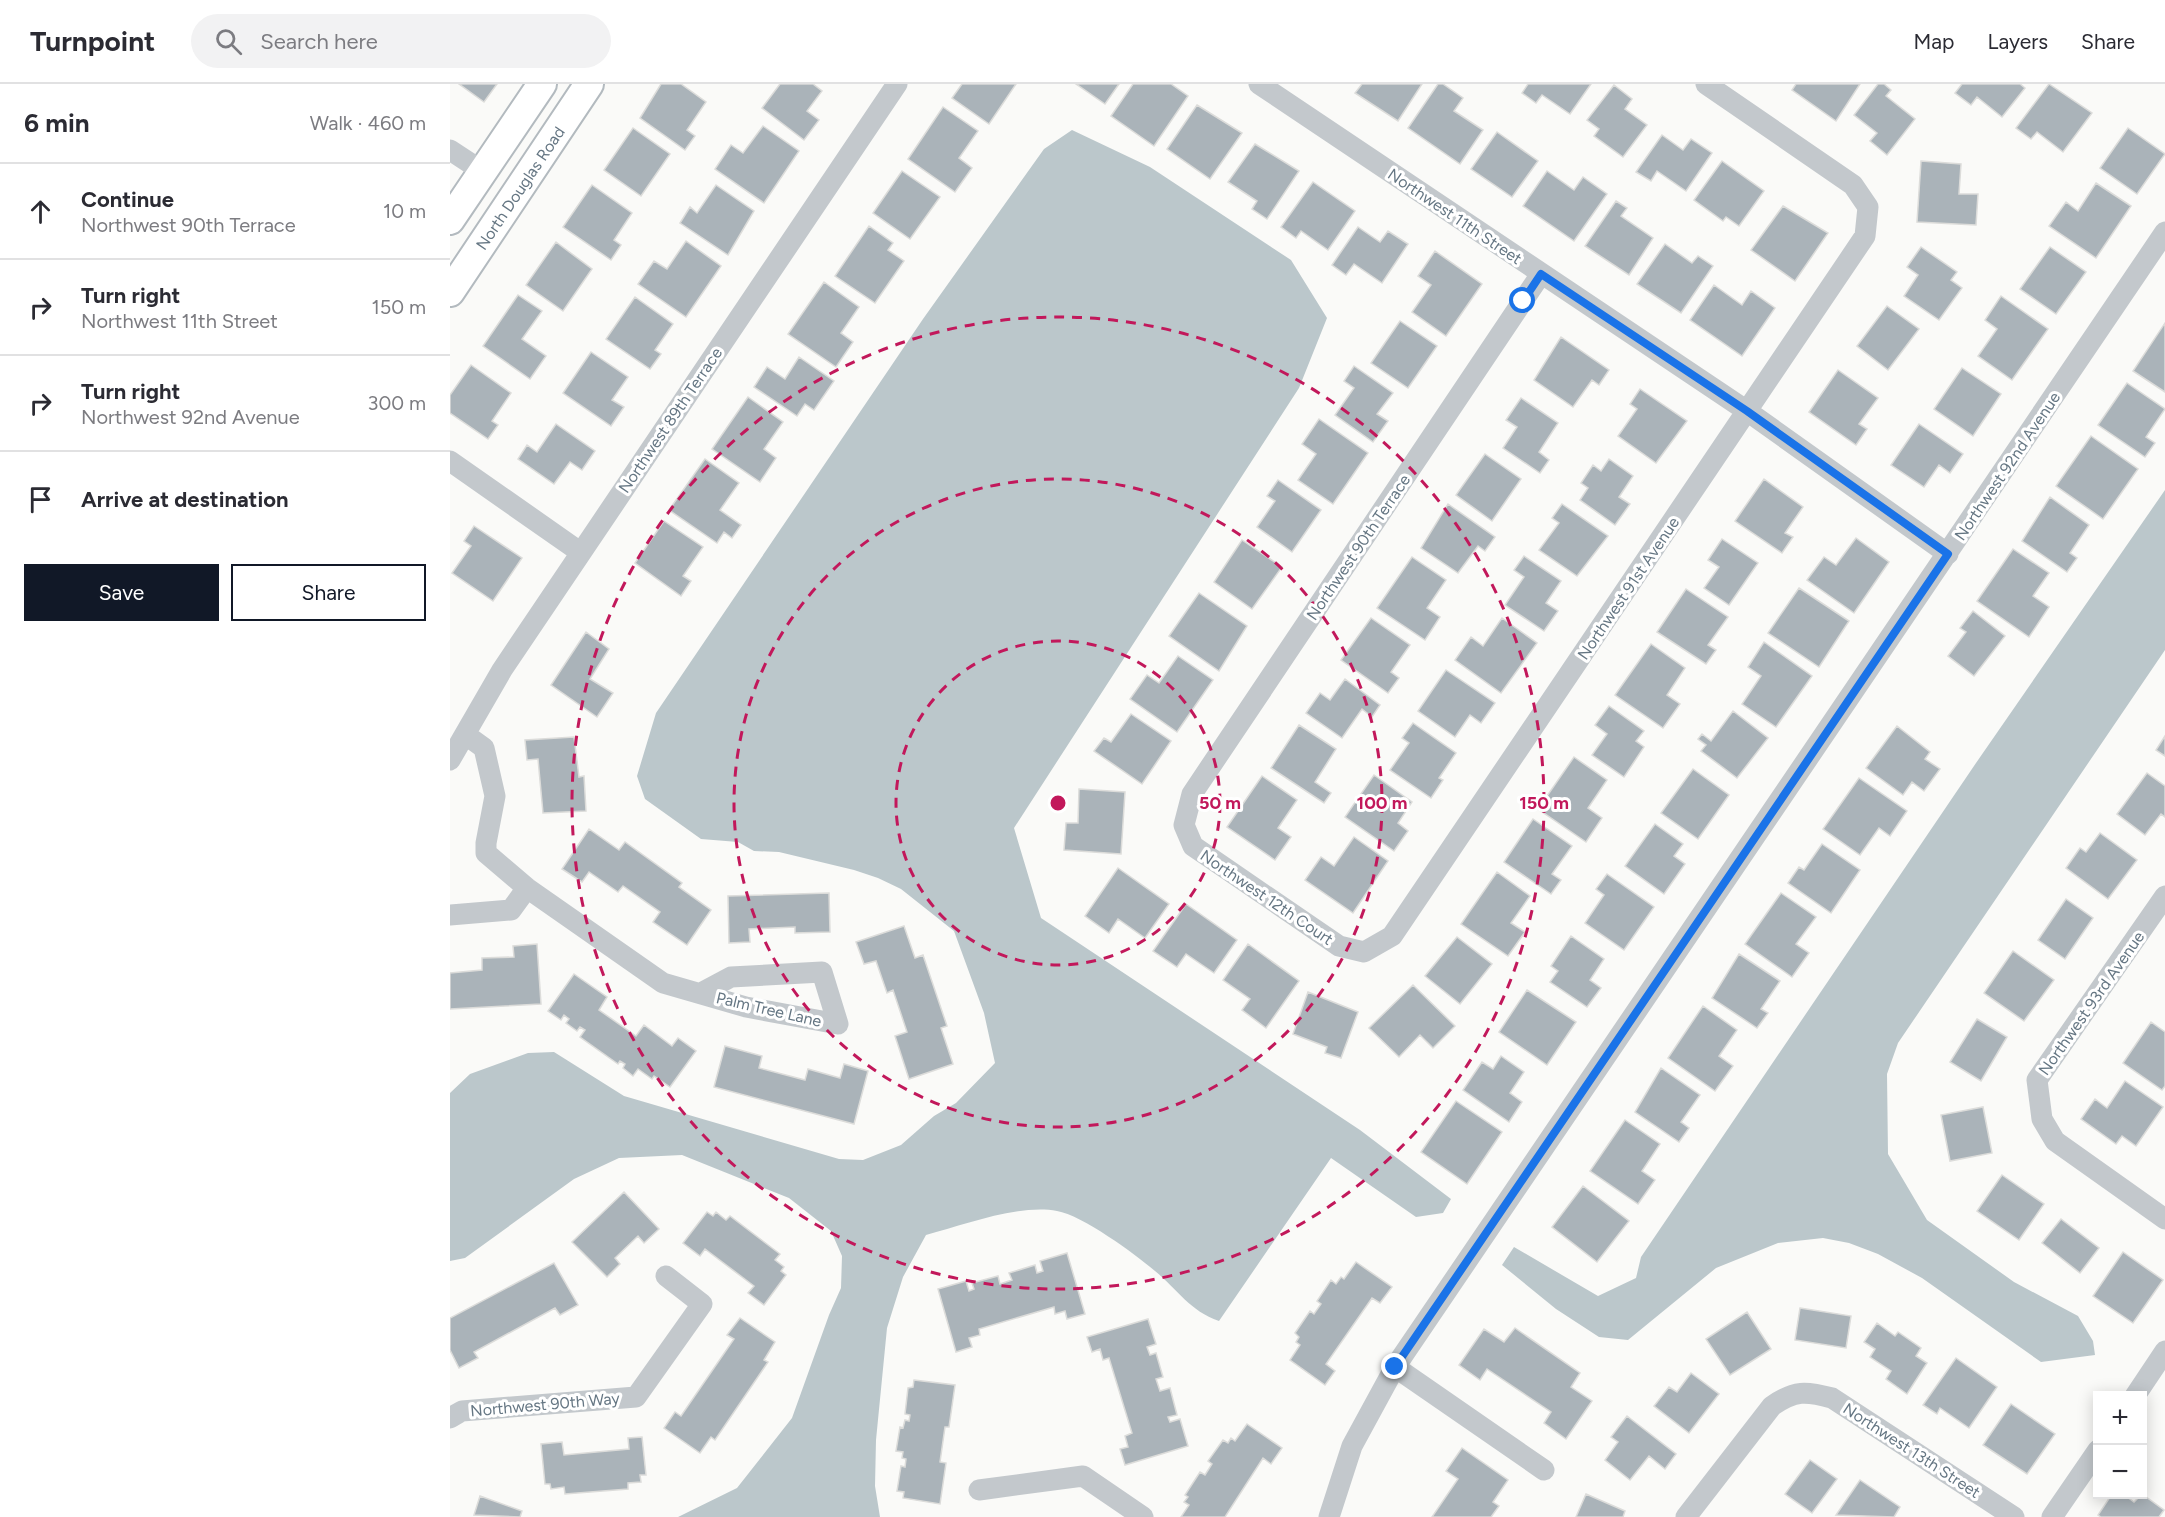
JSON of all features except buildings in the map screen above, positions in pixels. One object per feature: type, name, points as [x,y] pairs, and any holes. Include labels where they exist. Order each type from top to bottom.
[{"type":"main road","points":[[450,220],[542,84]]},
{"type":"main road","name":"North Douglas Road","points":[[450,292],[589,84]]},
{"type":"street","name":"Northwest 89th Terrace","points":[[450,760],[502,670],[580,552],[897,84]]},
{"type":"street","name":"Northwest 11th Street","points":[[1258,84],[1747,411],[1948,554]]},
{"type":"street","name":"Northwest 91st Avenue","points":[[1364,952],[1392,936],[1865,236],[1868,207],[1853,184],[1706,84]]},
{"type":"street","points":[[450,150],[482,171]]},
{"type":"street","name":"Northwest 92nd Avenue","points":[[1329,1517],[1352,1446],[1395,1367],[2165,232]]},
{"type":"street","name":"Northwest 90th Terrace","points":[[1184,825],[1192,794],[1541,274]]},
{"type":"street","points":[[450,461],[580,552]]},
{"type":"street","name":"Palm Tree Lane","points":[[466,735],[484,748],[495,796],[486,853],[527,888],[663,982],[746,1007],[838,1024],[822,972],[731,977],[700,993]]},
{"type":"street","name":"Northwest 12th Court","points":[[1184,825],[1193,846],[1339,946],[1364,952]]},
{"type":"street","points":[[450,915],[511,910],[527,888]]},
{"type":"street","name":"Northwest 93rd Avenue","points":[[2165,896],[2037,1080],[2042,1119],[2055,1141],[2165,1219]]},
{"type":"street","name":"Northwest 90th Way","points":[[450,1418],[462,1411],[636,1397],[702,1304],[666,1276]]},
{"type":"street","points":[[2138,1391],[2165,1351]]},
{"type":"street","points":[[1395,1367],[1545,1470]]},
{"type":"street","name":"Northwest 13th Street","points":[[1686,1517],[1772,1406],[1786,1396],[1807,1391],[1832,1398],[2014,1517]]},
{"type":"street","points":[[2052,1517],[2093,1456]]},
{"type":"street","points":[[979,1490],[1083,1476],[1143,1517]]},
{"type":"shaded area","points":[[1072,130],[1150,167],[1291,260],[1327,318],[1299,388],[1014,828],[1041,918],[1360,1130],[1451,1199],[1443,1213],[1416,1217],[1331,1158],[1219,1321],[1192,1306],[1155,1271],[1122,1246],[1094,1227],[1068,1214],[1057,1211],[1025,1210],[974,1221],[926,1235],[903,1277],[887,1328],[876,1440],[875,1486],[880,1517],[678,1517],[737,1488],[792,1418],[841,1288],[842,1256],[831,1231],[789,1198],[682,1155],[619,1158],[574,1179],[465,1258],[450,1261],[450,1093],[470,1074],[528,1053],[554,1052],[624,1096],[839,1159],[863,1160],[901,1145],[934,1116],[956,1103],[995,1063],[984,1013],[954,931],[901,889],[878,878],[779,852],[754,851],[738,842],[701,839],[645,799],[637,776],[656,713],[923,319],[1044,149]]},
{"type":"shaded area","points":[[2165,490],[2165,650],[1898,1043],[1887,1074],[1888,1154],[1927,1220],[2014,1282],[2078,1316],[2093,1341],[2095,1355],[2041,1362],[1922,1278],[1878,1254],[1849,1243],[1823,1238],[1778,1243],[1716,1268],[1628,1340],[1599,1337],[1556,1309],[1502,1265],[1514,1247],[1598,1296],[1636,1278],[1641,1257],[1976,763]]},
{"type":"route","points":[[1395,1367],[1948,554],[1747,411],[1541,274],[1523,301]]}]
